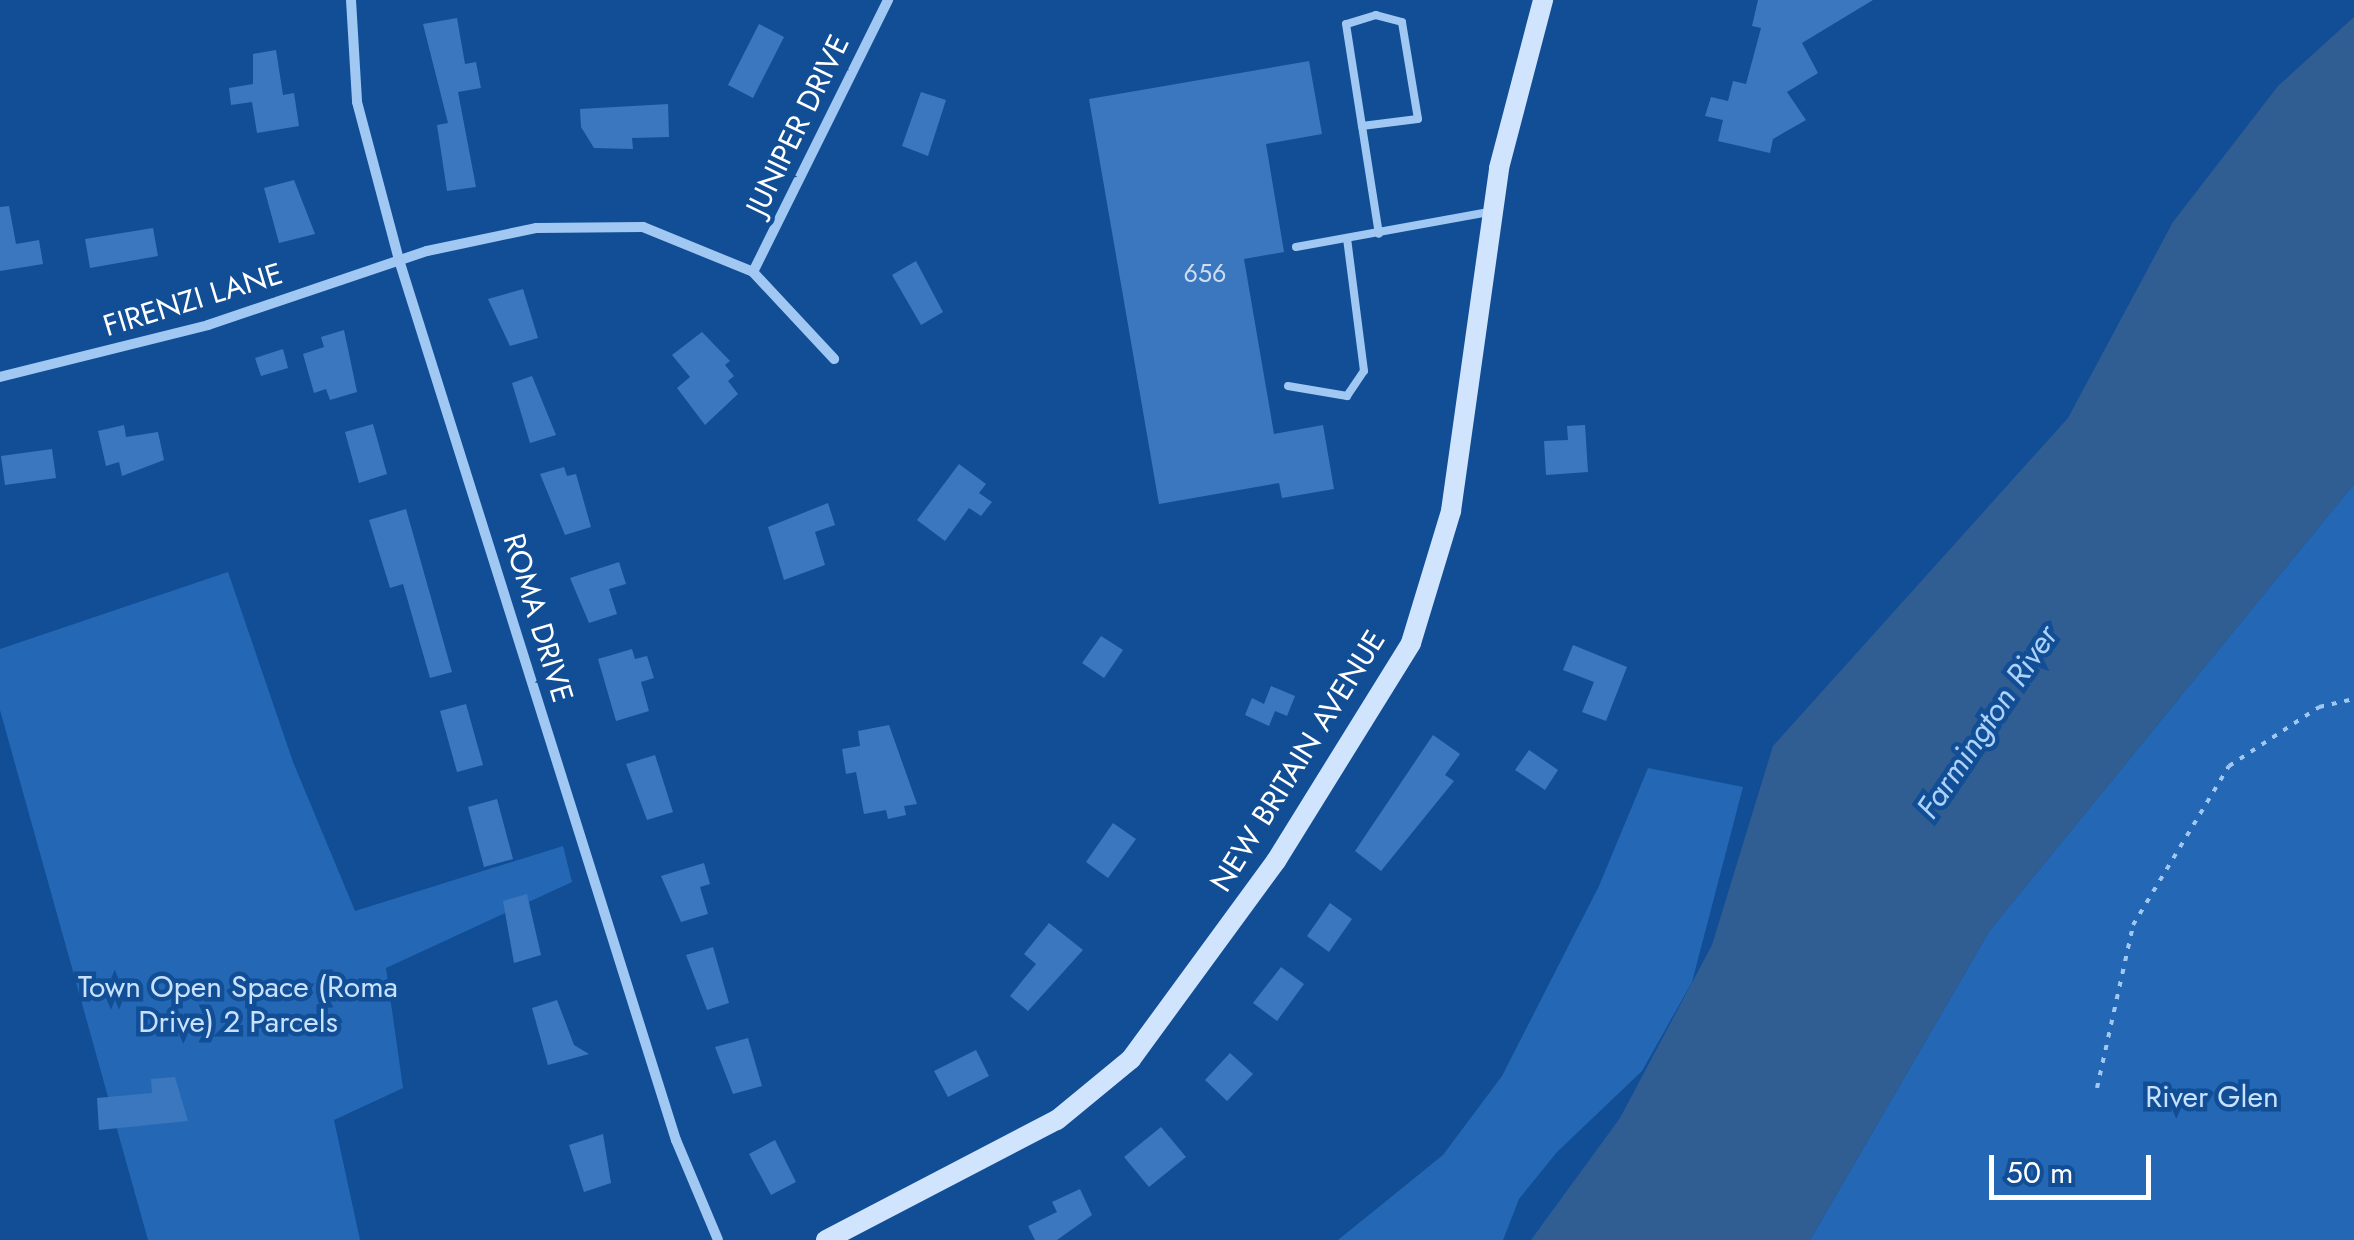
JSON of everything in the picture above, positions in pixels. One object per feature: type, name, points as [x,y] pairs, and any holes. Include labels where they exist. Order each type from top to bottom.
[{"type":"street","name":"ROMA DRIVE","points":[[351,0],[358,102],[399,260],[676,1140],[718,1240]]},
{"type":"street","name":"JUNIPER DRIVE","points":[[753,272],[888,0]]},
{"type":"street","name":"NEW BRITAIN AVENUE","points":[[826,1240],[1057,1120],[1131,1059],[1276,861],[1411,643],[1451,511],[1493,211],[1542,0]]},
{"type":"street","name":"FIRENZI LANE","points":[[0,377],[208,325],[399,260],[536,228],[643,227],[753,272]]},
{"type":"street","points":[[753,272],[834,359]]},
{"type":"lane","points":[[1362,126],[1418,119],[1402,22],[1376,16],[1346,24],[1362,126],[1379,234]]},
{"type":"lane","points":[[1296,246],[1493,211]]},
{"type":"lane","points":[[1288,386],[1347,396],[1364,370],[1346,239]]},
{"type":"path","points":[[2096,1088],[2133,925],[2229,766],[2319,707],[2354,700]]},
{"type":"green space","name":"River Glen","points":[[2354,484],[2354,1240],[1810,1240],[1990,930]]},
{"type":"green space","name":"Town Open Space (Roma Drive) 2 Parcels","points":[[228,572],[293,762],[355,911],[563,846],[572,882],[386,968],[403,1088],[334,1120],[360,1240],[148,1240],[0,710],[0,649]]},
{"type":"green space","points":[[1648,768],[1743,787],[1692,982],[1642,1071],[1557,1152],[1519,1199],[1503,1240],[1338,1240],[1443,1155],[1502,1076],[1599,886]]},
{"type":"water","name":"Farmington River","points":[[2354,17],[2354,484],[1990,930],[1810,1240],[1531,1240],[1620,1118],[1712,945],[1773,746],[2068,418],[2173,222],[2278,86]]},
{"type":"building","points":[[1758,0],[1873,0],[1802,43],[1818,73],[1787,92],[1806,120],[1773,139],[1770,153],[1718,141],[1723,120],[1705,116],[1711,97],[1728,101],[1733,81],[1746,84],[1761,28],[1752,26]]},
{"type":"building","points":[[457,18],[465,64],[476,62],[481,88],[458,92],[476,187],[447,191],[437,125],[448,123],[423,24]]},
{"type":"building","points":[[759,24],[784,37],[753,98],[728,85]]},
{"type":"building","points":[[276,50],[283,95],[294,93],[299,126],[257,133],[252,102],[231,105],[229,88],[253,84],[253,54]]},
{"type":"building","points":[[1309,61],[1322,134],[1266,144],[1284,252],[1244,259],[1274,434],[1323,425],[1334,489],[1282,498],[1279,483],[1159,504],[1089,99]]},
{"type":"building","points":[[921,92],[946,100],[928,156],[902,146]]},
{"type":"building","points":[[668,104],[669,137],[632,138],[633,149],[594,148],[581,127],[580,109]]},
{"type":"building","points":[[294,180],[315,234],[279,243],[264,188]]},
{"type":"building","points":[[9,206],[16,244],[39,240],[43,264],[0,271],[0,207]]},
{"type":"building","points":[[153,228],[158,256],[90,268],[85,239]]},
{"type":"building","points":[[916,261],[943,312],[921,325],[892,275]]},
{"type":"building","points":[[523,289],[538,338],[510,346],[488,299]]},
{"type":"building","points":[[344,330],[357,392],[330,400],[326,389],[314,393],[303,354],[324,347],[321,337]]},
{"type":"building","points":[[702,332],[730,361],[725,365],[734,376],[728,381],[738,394],[705,425],[677,388],[690,377],[672,355]]},
{"type":"building","points":[[283,349],[288,368],[261,376],[255,358]]},
{"type":"building","points":[[532,376],[556,435],[530,443],[512,383]]},
{"type":"building","points":[[373,424],[387,474],[359,483],[345,432]]},
{"type":"building","points":[[124,425],[126,437],[158,432],[164,460],[122,476],[119,462],[106,466],[98,431]]},
{"type":"building","points":[[1585,425],[1588,472],[1546,475],[1544,441],[1568,440],[1567,426]]},
{"type":"building","points":[[52,449],[56,478],[5,485],[1,456]]},
{"type":"building","points":[[959,464],[986,484],[979,493],[992,502],[981,516],[969,508],[945,541],[917,520]]},
{"type":"building","points":[[564,467],[567,476],[576,474],[591,527],[565,535],[540,474]]},
{"type":"building","points":[[828,503],[835,525],[815,532],[825,565],[784,580],[768,527]]},
{"type":"building","points":[[406,509],[452,672],[430,678],[403,584],[390,588],[369,520]]},
{"type":"building","points":[[619,562],[626,584],[609,589],[617,614],[589,623],[570,578]]},
{"type":"building","points":[[1101,636],[1123,650],[1104,678],[1082,663]]},
{"type":"building","points":[[1573,645],[1627,667],[1606,721],[1582,712],[1594,682],[1563,670]]},
{"type":"building","points":[[632,649],[635,659],[647,656],[654,678],[641,682],[649,711],[616,721],[598,659]]},
{"type":"building","points":[[1271,686],[1295,696],[1287,716],[1275,711],[1269,726],[1245,715],[1252,698],[1264,704]]},
{"type":"building","points":[[466,704],[483,765],[457,772],[440,711]]},
{"type":"building","points":[[889,725],[917,804],[904,806],[906,815],[888,819],[886,810],[864,814],[856,772],[846,774],[842,749],[860,746],[858,731]]},
{"type":"building","points":[[1433,735],[1460,754],[1445,775],[1454,781],[1381,871],[1355,851]]},
{"type":"building","points":[[1529,750],[1558,770],[1545,790],[1515,770]]},
{"type":"building","points":[[655,755],[673,812],[647,820],[626,764]]},
{"type":"building","points":[[497,799],[513,859],[484,867],[468,807]]},
{"type":"building","points":[[1113,823],[1136,839],[1108,878],[1086,862]]},
{"type":"building","points":[[704,863],[710,884],[700,887],[708,914],[681,922],[661,876]]},
{"type":"building","points":[[527,894],[541,955],[514,963],[503,901]]},
{"type":"building","points":[[1330,903],[1352,919],[1329,952],[1307,936]]},
{"type":"building","points":[[1049,923],[1083,950],[1028,1011],[1010,996],[1036,964],[1024,954]]},
{"type":"building","points":[[713,947],[729,1003],[707,1010],[686,955]]},
{"type":"building","points":[[1281,967],[1304,984],[1277,1021],[1253,1003]]},
{"type":"building","points":[[557,1000],[574,1045],[589,1054],[548,1065],[532,1008]]},
{"type":"building","points":[[748,1038],[762,1086],[733,1094],[715,1047]]},
{"type":"building","points":[[976,1050],[989,1076],[948,1097],[934,1071]]},
{"type":"building","points":[[1230,1053],[1253,1074],[1227,1101],[1205,1080]]},
{"type":"building","points":[[175,1077],[188,1121],[99,1130],[97,1098],[152,1093],[151,1079]]},
{"type":"building","points":[[1161,1127],[1186,1157],[1149,1187],[1124,1157]]},
{"type":"building","points":[[603,1134],[611,1183],[584,1192],[569,1145]]},
{"type":"building","points":[[775,1140],[796,1182],[771,1195],[749,1154]]},
{"type":"building","points":[[1080,1189],[1092,1215],[1057,1240],[1035,1240],[1028,1226],[1057,1212],[1052,1202]]}]
